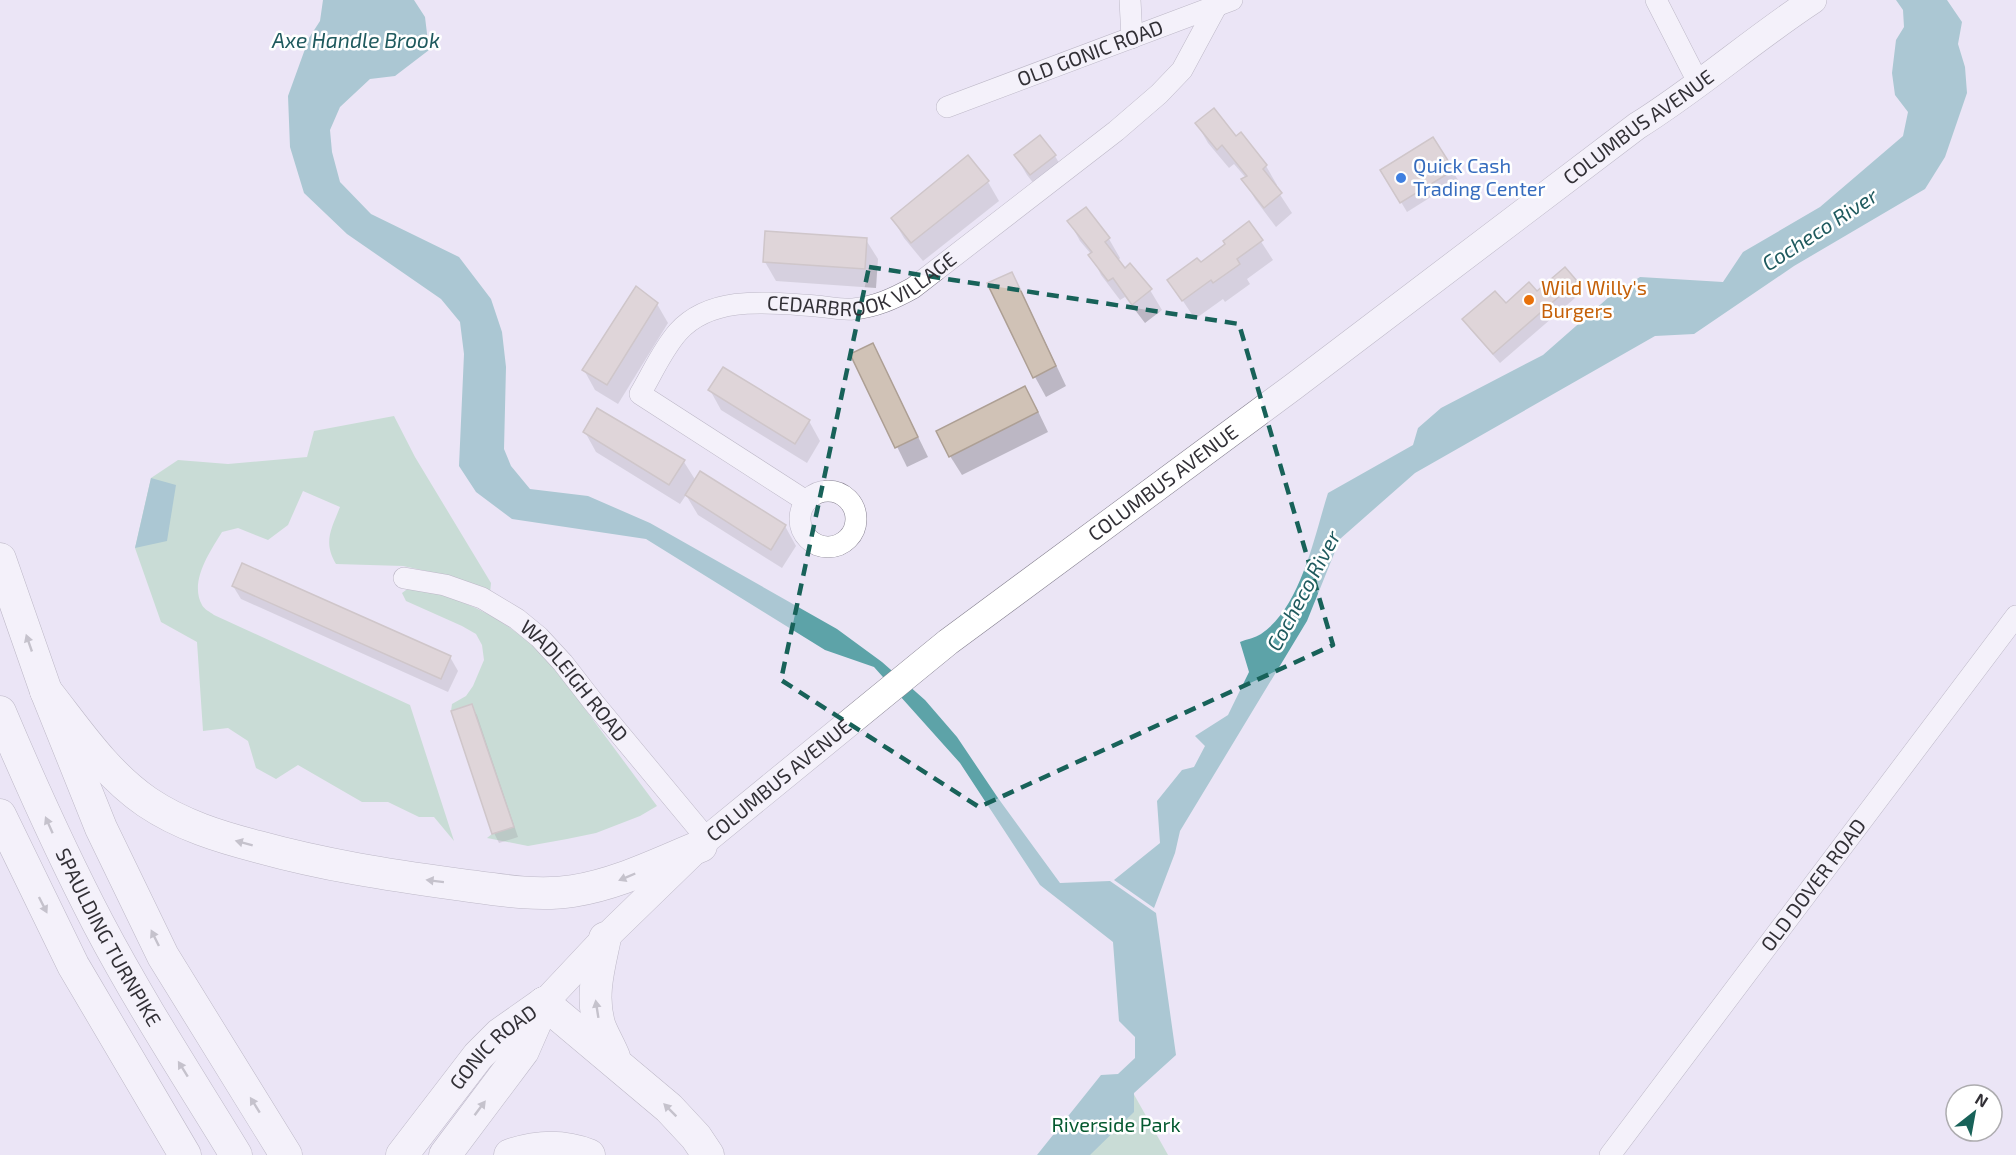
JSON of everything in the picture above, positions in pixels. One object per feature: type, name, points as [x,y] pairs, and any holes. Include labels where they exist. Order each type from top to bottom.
[{"type":"highway","points":[[0,559],[46,691],[101,828],[163,956],[286,1155]]},
{"type":"highway","points":[[46,691],[106,767],[146,801],[180,821],[224,838],[287,855],[386,875],[538,893],[571,892],[615,882],[704,842]]},
{"type":"highway","name":"SPAULDING TURNPIKE","points":[[0,712],[60,849],[98,924],[148,1013],[236,1155]]},
{"type":"highway","name":"SPAULDING TURNPIKE","points":[[0,814],[73,964],[185,1155]]},
{"type":"highway","points":[[605,938],[596,983],[595,1001],[600,1026],[617,1063]]},
{"type":"highway","points":[[544,1003],[669,1108],[696,1137],[708,1155]]},
{"type":"highway","name":"GONIC ROAD","points":[[402,1155],[478,1056],[500,1034],[544,1003]]},
{"type":"highway","name":"GONIC ROAD","points":[[445,1155],[523,1051],[544,1003]]},
{"type":"highway","points":[[510,1155],[521,1151],[548,1148],[577,1150],[589,1155]]},
{"type":"main road","name":"COLUMBUS AVENUE","points":[[544,1003],[605,938],[704,842],[910,673],[1016,590],[1293,387],[1567,178],[1777,23],[1813,0]]},
{"type":"street","points":[[1130,0],[1132,38]]},
{"type":"street","points":[[1656,0],[1698,82]]},
{"type":"street","name":"OLD GONIC ROAD","points":[[947,107],[1224,3]]},
{"type":"street","name":"CEDARBROOK VILLAGE","points":[[806,501],[640,394],[679,331],[694,318],[715,308],[773,303],[850,309],[874,306],[913,288],[1116,131],[1159,94],[1182,70],[1224,3]]},
{"type":"street","name":"WADLEIGH ROAD","points":[[404,578],[445,585],[483,598],[517,619],[539,637],[563,663],[704,842]]},
{"type":"street","name":"OLD DOVER ROAD","points":[[1610,1155],[2016,616]]},
{"type":"highlighted area","points":[[869,267],[1239,324],[1333,645],[979,807],[781,680]]},
{"type":"green space","points":[[394,416],[415,457],[491,583],[490,593],[440,574],[403,566],[336,564],[329,542],[331,529],[340,507],[303,491],[288,525],[268,540],[238,528],[222,532],[199,577],[199,596],[203,606],[214,615],[410,705],[454,841],[434,817],[419,817],[388,802],[362,802],[298,765],[276,779],[256,768],[248,741],[228,728],[203,731],[197,642],[161,622],[135,548],[151,478],[178,460],[228,464],[307,457],[314,431]]},
{"type":"green space","points":[[410,587],[451,598],[486,613],[519,634],[535,648],[551,663],[657,806],[640,816],[596,833],[567,839],[528,846],[487,838],[513,827],[472,704],[451,711],[452,704],[466,696],[473,686],[484,660],[482,645],[476,634],[406,601],[402,593]]},
{"type":"green space","name":"Riverside Park","points":[[1123,1075],[1168,1155],[1044,1155]]},
{"type":"water","name":"Axe Handle Brook","points":[[323,0],[414,0],[425,17],[429,50],[395,76],[370,79],[340,107],[330,130],[332,152],[340,182],[371,214],[459,257],[491,299],[502,332],[506,367],[504,449],[511,466],[530,489],[588,496],[650,523],[837,629],[882,662],[925,700],[957,737],[1060,883],[1110,881],[1156,913],[1176,1055],[1134,1093],[1134,1112],[1090,1155],[1037,1155],[1101,1075],[1118,1074],[1135,1058],[1135,1037],[1119,1021],[1113,942],[1040,885],[960,763],[874,667],[825,650],[646,539],[512,519],[476,492],[459,466],[464,354],[460,322],[441,299],[347,234],[304,193],[290,147],[288,96],[309,38],[320,21]]},
{"type":"water","name":"Cocheco River","points":[[1896,0],[1947,0],[1962,22],[1958,44],[1965,67],[1967,93],[1945,157],[1925,189],[1794,266],[1694,334],[1655,336],[1415,473],[1340,539],[1307,621],[1180,831],[1175,853],[1154,908],[1114,880],[1160,843],[1157,801],[1182,770],[1194,767],[1205,746],[1195,736],[1228,715],[1249,672],[1240,642],[1261,634],[1275,622],[1286,607],[1304,570],[1328,493],[1413,445],[1418,428],[1441,408],[1543,355],[1609,297],[1640,277],[1723,282],[1743,252],[1820,207],[1903,136],[1908,112],[1895,95],[1892,73],[1896,40],[1904,27],[1903,10]]},
{"type":"water","points":[[151,478],[176,485],[167,541],[135,548]]},
{"type":"building","points":[[1214,108],[1236,136],[1241,132],[1267,165],[1263,169],[1282,193],[1264,208],[1241,179],[1247,176],[1222,145],[1217,150],[1195,123]]},
{"type":"building","points":[[1040,135],[1056,155],[1030,175],[1014,155]]},
{"type":"building","points":[[1433,137],[1454,170],[1400,203],[1380,170]]},
{"type":"building","points":[[968,155],[989,181],[911,243],[891,218]]},
{"type":"building","points":[[1086,207],[1110,238],[1105,242],[1125,268],[1130,263],[1152,289],[1132,305],[1113,278],[1108,281],[1088,255],[1092,252],[1067,221]]},
{"type":"building","points":[[1249,221],[1263,240],[1237,259],[1240,264],[1213,283],[1211,280],[1182,301],[1167,280],[1197,258],[1201,262],[1225,244],[1223,241]]},
{"type":"building","points":[[765,231],[867,238],[865,269],[763,262]]},
{"type":"building","points":[[1565,267],[1577,281],[1493,354],[1462,319],[1495,291],[1506,303],[1529,282],[1537,291]]},
{"type":"building","points":[[1012,272],[1056,366],[1033,378],[987,283]]},
{"type":"building","points":[[636,286],[658,303],[607,385],[582,370]]},
{"type":"building","points":[[873,343],[918,437],[895,448],[850,354]]},
{"type":"building","points":[[723,367],[810,420],[795,444],[708,390]]},
{"type":"building","points":[[1025,386],[1038,412],[949,457],[936,431]]},
{"type":"building","points":[[597,408],[685,460],[669,485],[583,432]]},
{"type":"building","points":[[700,471],[786,525],[771,550],[685,495]]},
{"type":"building","points":[[242,563],[451,656],[441,679],[232,586]]},
{"type":"building","points":[[472,704],[514,827],[492,834],[451,711]]},
{"type":"place","name":"Quick Cash Trading Center","points":[[1401,178]]},
{"type":"place","name":"Wild Willy's Burgers","points":[[1529,300]]}]
